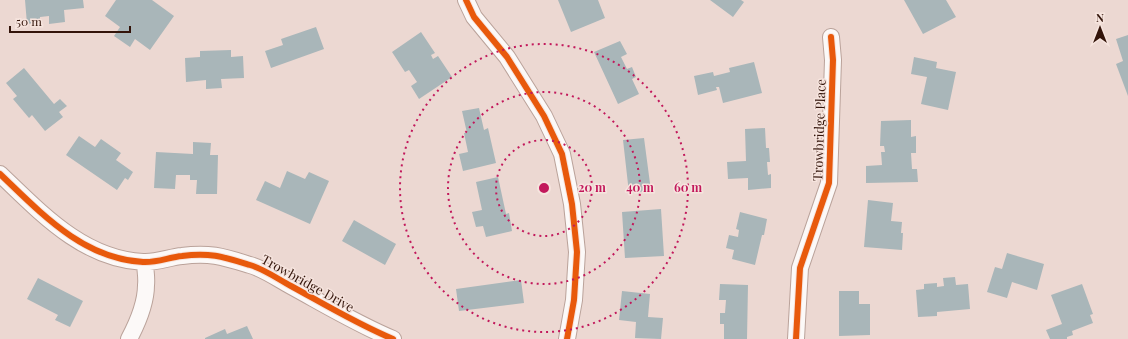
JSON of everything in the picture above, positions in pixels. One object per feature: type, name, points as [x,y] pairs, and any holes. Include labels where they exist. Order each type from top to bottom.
[{"type":"street","points":[[466,0],[474,17],[506,56],[544,116],[562,154],[572,204],[577,252],[574,300],[567,339]]},
{"type":"street","name":"Trowbridge Place","points":[[796,339],[800,268],[829,183],[833,60],[831,37]]},
{"type":"street","name":"Trowbridge Drive","points":[[0,174],[41,213],[73,238],[101,253],[124,259],[145,262],[201,254],[220,255],[254,266],[367,328],[393,339]]},
{"type":"street","points":[[129,339],[138,322],[144,302],[146,285],[145,262]]},
{"type":"building","points":[[25,0],[83,0],[84,8],[64,10],[65,22],[49,24],[49,16],[40,17],[40,22],[27,24]]},
{"type":"building","points":[[116,0],[152,0],[174,16],[150,50],[135,39],[130,47],[114,36],[120,27],[105,16]]},
{"type":"building","points":[[558,0],[598,0],[605,18],[571,32]]},
{"type":"building","points":[[710,0],[741,0],[744,2],[733,17]]},
{"type":"building","points":[[904,0],[946,0],[956,17],[923,34]]},
{"type":"building","points":[[316,27],[324,49],[271,68],[265,51],[283,45],[281,39]]},
{"type":"building","points":[[421,32],[435,53],[431,55],[433,59],[438,56],[452,77],[419,99],[411,86],[417,82],[409,70],[405,72],[392,52]]},
{"type":"building","points":[[1128,35],[1128,96],[1116,64],[1123,61],[1116,39]]},
{"type":"building","points":[[620,41],[627,54],[621,57],[627,69],[632,67],[636,77],[632,79],[639,94],[618,104],[594,52]]},
{"type":"building","points":[[231,50],[231,57],[243,56],[244,78],[221,79],[222,88],[206,89],[206,80],[186,82],[185,58],[200,57],[200,51]]},
{"type":"building","points":[[914,57],[937,62],[936,68],[956,72],[948,110],[921,104],[927,77],[911,74]]},
{"type":"building","points":[[754,62],[762,93],[723,103],[719,87],[716,87],[717,90],[698,95],[694,76],[713,72],[714,76],[730,72],[729,68]]},
{"type":"building","points":[[24,68],[54,104],[60,99],[67,106],[59,112],[63,117],[45,131],[32,115],[29,118],[13,99],[17,96],[6,83]]},
{"type":"building","points":[[479,108],[484,130],[488,128],[496,163],[463,171],[459,154],[468,152],[464,133],[467,133],[462,111]]},
{"type":"building","points":[[911,120],[911,137],[916,136],[916,153],[911,153],[912,169],[917,169],[918,182],[866,183],[866,166],[882,165],[881,152],[885,152],[884,146],[880,146],[881,121]]},
{"type":"building","points":[[765,128],[766,148],[769,148],[770,162],[767,162],[768,175],[771,174],[771,188],[748,190],[748,178],[728,179],[727,162],[746,161],[745,129]]},
{"type":"building","points":[[79,136],[95,147],[101,139],[121,153],[116,160],[133,172],[128,180],[125,178],[117,190],[66,155]]},
{"type":"building","points":[[644,138],[651,191],[629,193],[623,140]]},
{"type":"building","points":[[193,142],[211,143],[210,155],[218,155],[217,194],[196,194],[197,180],[190,180],[190,175],[176,175],[175,189],[154,188],[156,152],[193,154]]},
{"type":"building","points":[[287,171],[305,179],[309,172],[329,181],[310,224],[256,200],[265,181],[280,188]]},
{"type":"building","points":[[498,177],[506,214],[509,213],[512,231],[486,237],[483,226],[476,227],[472,212],[482,210],[476,182]]},
{"type":"building","points":[[868,200],[893,203],[891,221],[902,222],[902,250],[864,247]]},
{"type":"building","points":[[661,209],[664,256],[625,258],[622,212]]},
{"type":"building","points":[[740,212],[767,219],[755,265],[732,259],[734,250],[726,248],[729,235],[738,237],[739,230],[736,229]]},
{"type":"building","points":[[354,220],[396,244],[385,265],[342,241]]},
{"type":"building","points":[[1007,253],[1044,264],[1037,290],[1012,282],[1007,298],[987,292],[995,267],[1002,269]]},
{"type":"building","points":[[955,277],[956,285],[968,284],[970,309],[937,312],[937,316],[918,317],[916,290],[924,289],[924,284],[937,283],[937,287],[944,286],[943,278]]},
{"type":"building","points":[[38,278],[83,301],[70,327],[55,320],[58,315],[27,299]]},
{"type":"building","points":[[521,280],[524,303],[459,311],[456,289]]},
{"type":"building","points":[[720,284],[748,285],[747,339],[724,339],[724,324],[720,324],[720,313],[725,313],[726,300],[719,300]]},
{"type":"building","points":[[1082,284],[1093,314],[1090,315],[1093,323],[1072,331],[1073,335],[1067,337],[1067,339],[1050,339],[1046,330],[1062,324],[1051,295]]},
{"type":"building","points":[[622,291],[650,294],[648,317],[663,318],[661,339],[635,338],[636,322],[619,320]]},
{"type":"building","points":[[839,291],[859,291],[859,304],[870,304],[870,335],[839,336]]},
{"type":"building","points":[[247,326],[253,339],[205,339],[225,329],[227,334]]},
{"type":"cycle path","points":[[466,0],[474,17],[507,57],[544,116],[562,154],[572,204],[577,252],[574,300],[567,339]]},
{"type":"cycle path","points":[[796,339],[800,268],[829,183],[833,60],[831,37]]},
{"type":"cycle path","points":[[0,174],[31,204],[64,232],[101,252],[121,259],[143,262],[153,262],[192,255],[209,255],[232,260],[266,272],[328,307],[393,339]]}]
